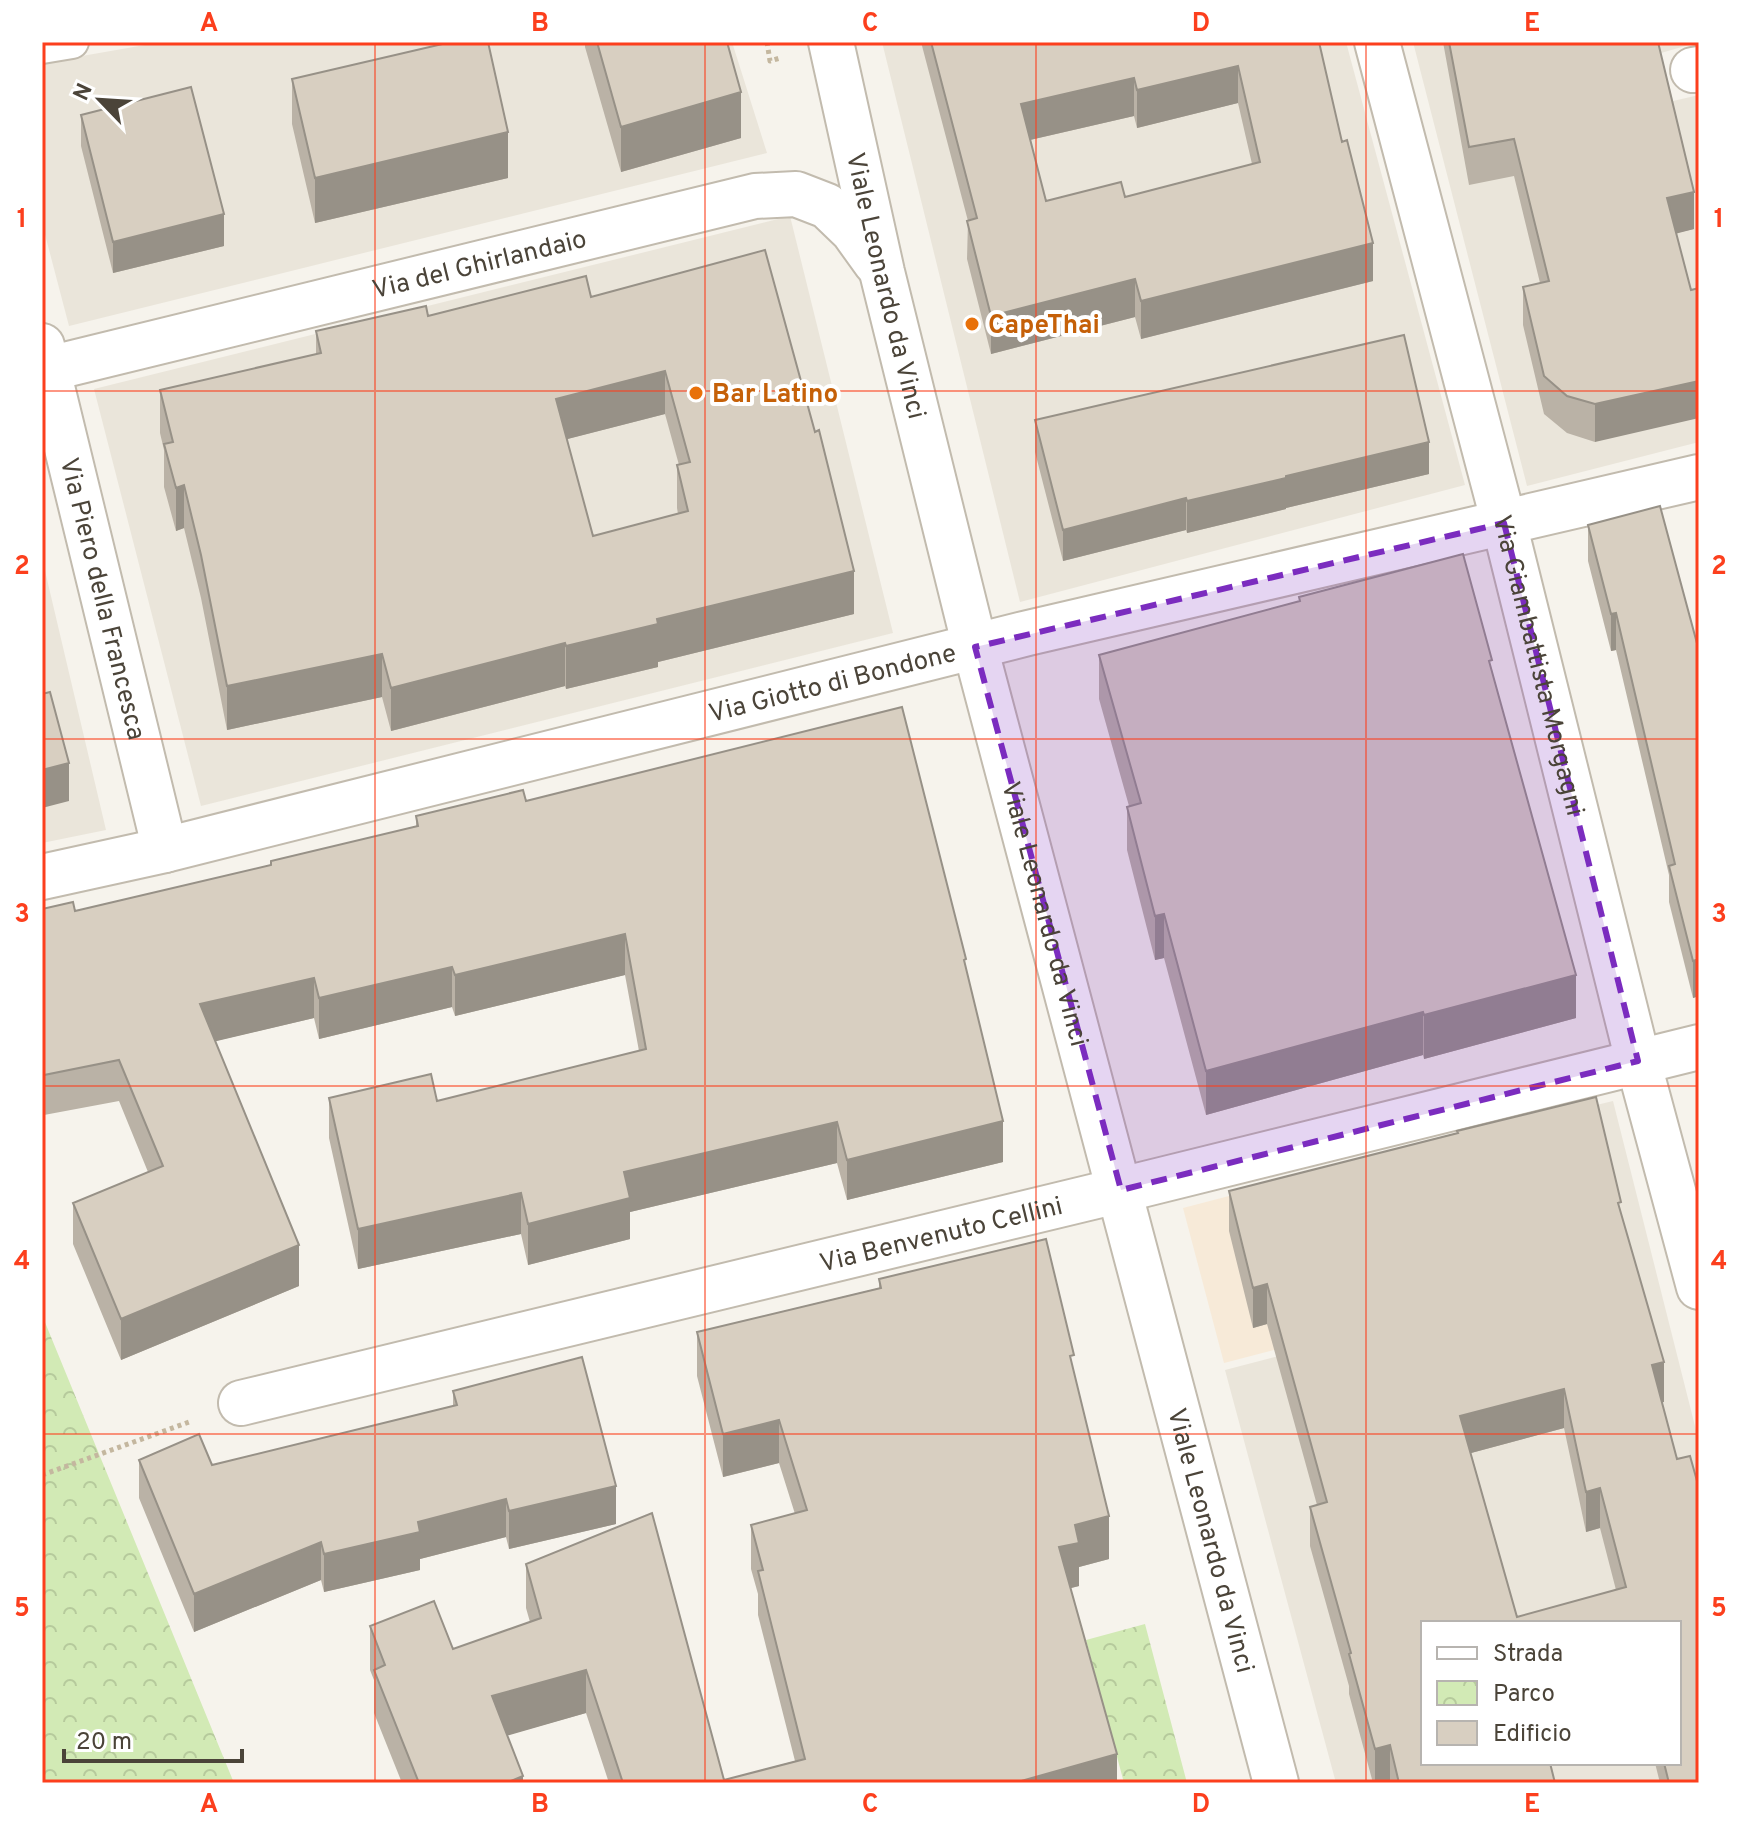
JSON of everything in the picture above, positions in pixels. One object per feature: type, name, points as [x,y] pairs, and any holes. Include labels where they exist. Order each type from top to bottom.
[{"type":"street","name":"Viale Leonardo da Vinci","points":[[831,42],[882,272],[975,647],[1276,1783]]},
{"type":"street","name":"Via Giambattista Morgagni","points":[[1377,42],[1504,523],[1638,1061],[1699,1287]]},
{"type":"street","name":"Via del Ghirlandaio","points":[[45,358],[755,196],[796,194],[827,206],[853,231],[882,272]]},
{"type":"street","name":"Via Piero della Francesca","points":[[45,358],[165,850]]},
{"type":"street","name":"Via Giotto di Bondone","points":[[42,877],[165,850],[1028,633],[1699,477]]},
{"type":"street","name":"Via Benvenuto Cellini","points":[[241,1403],[1699,1047]]},
{"type":"lane","points":[[42,47],[72,42]]},
{"type":"path","points":[[42,1475],[241,1403]]},
{"type":"highlighted area","points":[[1504,523],[1638,1061],[1121,1190],[975,647]]},
{"type":"shaded area","points":[[162,42],[732,42],[767,153],[69,326],[42,223],[42,63]]},
{"type":"shaded area","points":[[882,42],[1346,42],[1465,485],[1020,602]]},
{"type":"shaded area","points":[[1413,42],[1699,42],[1661,53],[1673,101],[1699,95],[1699,442],[1527,486]]},
{"type":"shaded area","points":[[790,216],[893,633],[201,806],[94,389]]},
{"type":"shaded area","points":[[42,558],[106,830],[42,843]]},
{"type":"shaded area","points":[[1613,1101],[1699,1442],[1699,1783],[1336,1783],[1225,1370],[1457,1309],[1415,1149]]},
{"type":"shaded area","points":[[1409,1149],[1449,1304],[1224,1363],[1183,1208]]},
{"type":"green space","points":[[42,1315],[234,1783],[42,1783]]},
{"type":"green space","points":[[1145,1624],[1187,1783],[1124,1783],[1086,1640]]},
{"type":"building","points":[[451,42],[488,42],[508,132],[315,178],[292,79]]},
{"type":"building","points":[[597,42],[727,42],[741,92],[621,127]]},
{"type":"building","points":[[931,42],[1319,42],[1342,142],[1347,140],[1373,243],[1141,301],[1135,279],[991,316],[967,221],[977,218]],"holes":[[[1238,66],[1260,162],[1125,197],[1121,182],[1046,201],[1021,104],[1134,78],[1137,90]]]},
{"type":"building","points":[[1449,42],[1658,42],[1694,192],[1667,198],[1691,290],[1699,288],[1699,381],[1595,404],[1567,396],[1544,376],[1523,287],[1549,281],[1514,139],[1469,147]]},
{"type":"building","points":[[191,87],[224,214],[113,242],[81,115]]},
{"type":"building","points":[[765,250],[815,432],[819,430],[854,571],[657,619],[658,624],[566,646],[565,643],[391,688],[382,654],[227,686],[184,485],[176,488],[164,444],[173,442],[160,390],[321,353],[316,331],[426,306],[428,316],[586,276],[591,297]],"holes":[[[665,371],[690,462],[677,465],[688,511],[593,536],[556,399]]]},
{"type":"building","points":[[1404,335],[1429,442],[1063,530],[1035,420]]},
{"type":"building","points":[[1660,506],[1699,646],[1699,959],[1693,961],[1669,866],[1675,864],[1616,613],[1611,614],[1588,525]]},
{"type":"building","points":[[1463,554],[1492,660],[1489,661],[1576,975],[1424,1015],[1423,1012],[1206,1071],[1164,914],[1155,916],[1127,807],[1141,803],[1099,655],[1300,601],[1299,597]]},
{"type":"building","points":[[50,692],[69,763],[42,770],[42,694]]},
{"type":"building","points":[[902,707],[966,959],[1003,1121],[847,1160],[837,1122],[624,1172],[630,1198],[528,1224],[521,1193],[358,1229],[329,1098],[431,1074],[437,1101],[646,1049],[625,934],[455,975],[452,967],[319,998],[314,978],[200,1004],[299,1245],[121,1319],[73,1203],[163,1166],[119,1060],[44,1075],[42,909],[73,902],[75,911],[271,865],[271,861],[418,826],[416,816],[523,790],[526,801]]},
{"type":"building","points":[[1596,1097],[1621,1202],[1618,1203],[1664,1362],[1652,1365],[1677,1459],[1690,1456],[1699,1488],[1699,1783],[1669,1783],[1664,1765],[1681,1765],[1681,1621],[1421,1621],[1421,1765],[1550,1765],[1555,1783],[1399,1783],[1390,1745],[1375,1749],[1310,1507],[1327,1502],[1267,1284],[1253,1288],[1229,1191]],"holes":[[[1564,1389],[1586,1492],[1600,1488],[1626,1587],[1517,1617],[1460,1416]]]},
{"type":"building","points":[[1046,1239],[1074,1355],[1070,1356],[1109,1516],[1075,1525],[1079,1543],[1059,1547],[1117,1754],[1014,1783],[623,1783],[586,1670],[492,1696],[523,1776],[506,1783],[419,1783],[374,1670],[385,1665],[370,1626],[434,1601],[453,1649],[541,1618],[526,1564],[652,1513],[724,1780],[805,1759],[758,1571],[763,1570],[751,1525],[807,1510],[779,1420],[723,1434],[697,1332],[881,1288],[879,1279]]},
{"type":"building","points":[[582,1357],[616,1486],[509,1511],[506,1499],[418,1522],[420,1532],[324,1554],[321,1542],[194,1594],[139,1460],[199,1434],[212,1465],[457,1405],[453,1391]]},
{"type":"place","name":"CapeThai","points":[[972,324]]},
{"type":"place","name":"Bar Latino","points":[[696,393]]}]
